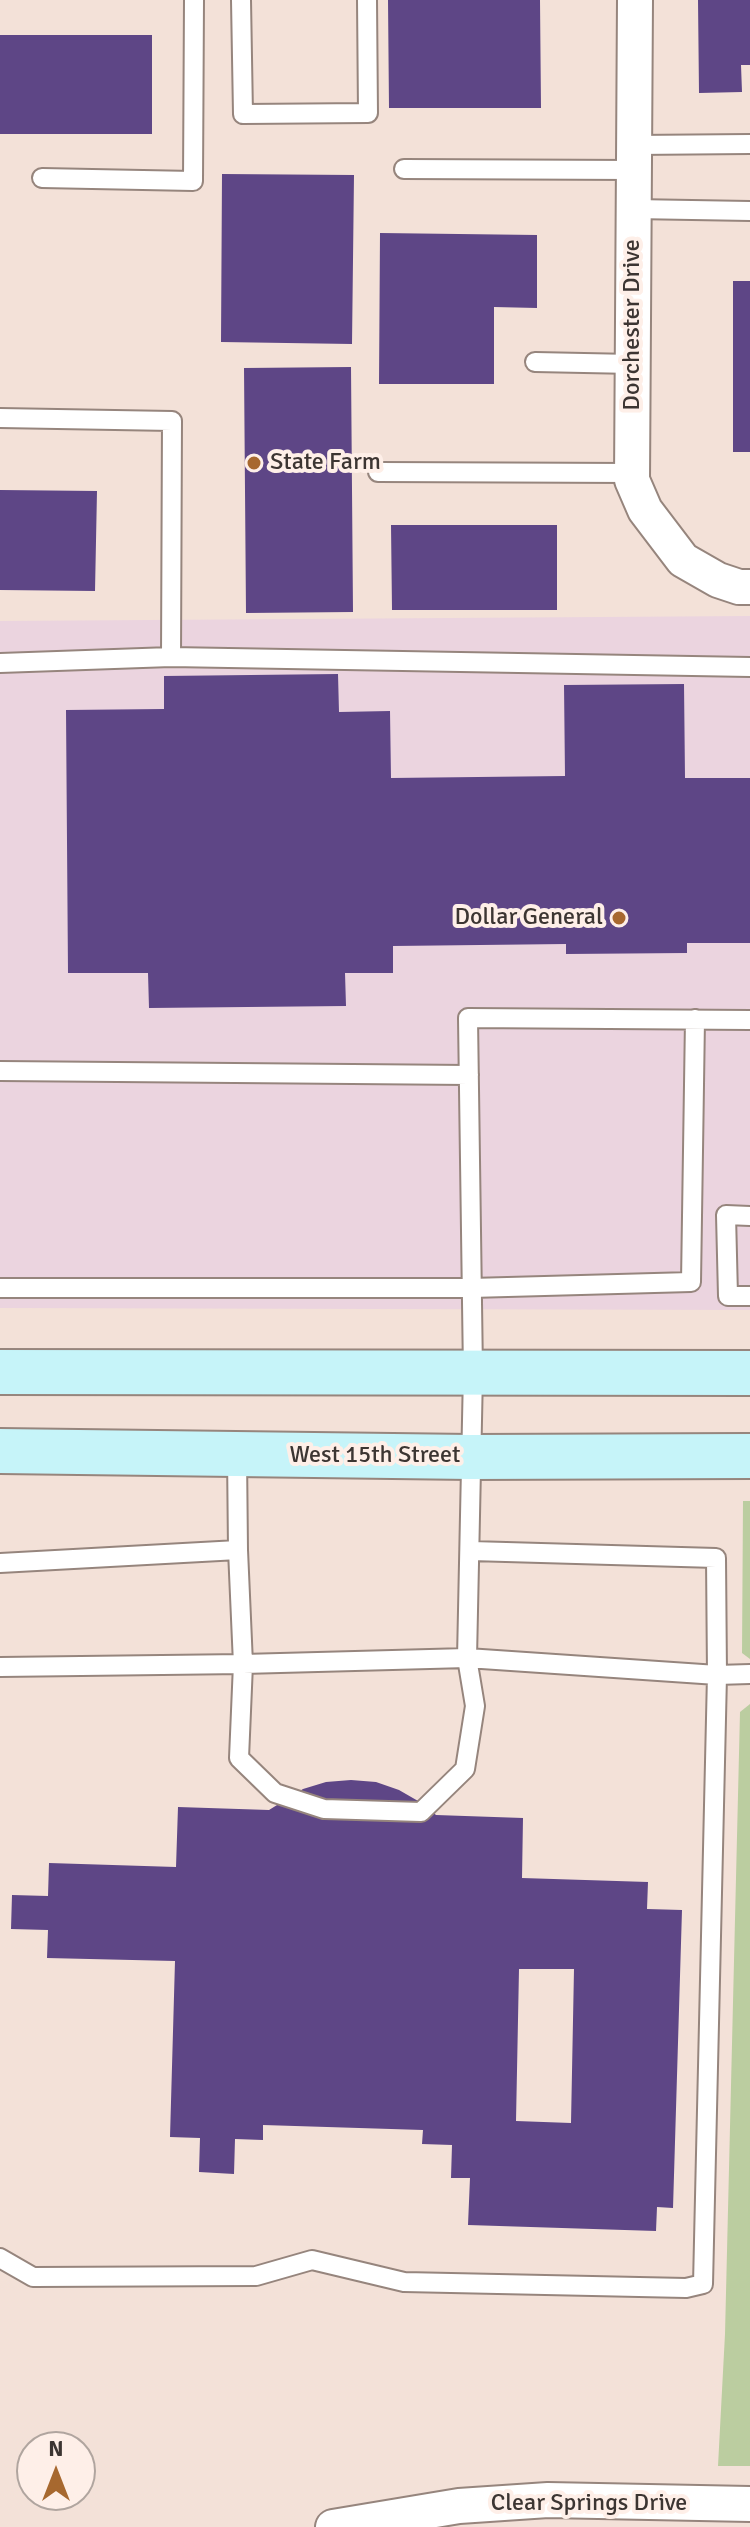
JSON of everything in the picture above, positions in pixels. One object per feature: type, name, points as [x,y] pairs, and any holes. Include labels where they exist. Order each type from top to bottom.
[{"type":"main road","points":[[0,1372],[750,1373]]},
{"type":"main road","name":"West 15th Street","points":[[0,1451],[471,1457],[750,1456]]},
{"type":"street","name":"Dorchester Drive","points":[[635,0],[632,480],[645,510],[683,560],[718,580],[750,587]]},
{"type":"street","name":"Clear Springs Drive","points":[[333,2527],[459,2506],[548,2500],[750,2504]]},
{"type":"lane","points":[[42,178],[193,181],[194,0]]},
{"type":"lane","points":[[241,0],[243,114],[368,113],[367,0]]},
{"type":"lane","points":[[404,169],[634,157],[750,144]]},
{"type":"lane","points":[[634,209],[750,211]]},
{"type":"lane","points":[[535,362],[633,364]]},
{"type":"lane","points":[[0,418],[172,421],[171,657]]},
{"type":"lane","points":[[378,472],[632,473]]},
{"type":"lane","points":[[0,663],[171,657],[750,667]]},
{"type":"lane","points":[[237,1455],[243,1664],[239,1758],[275,1793],[324,1809],[421,1812],[465,1769],[475,1706],[467,1658],[473,1373],[468,1018],[750,1020]]},
{"type":"lane","points":[[0,1288],[471,1288],[691,1282],[695,1019]]},
{"type":"lane","points":[[0,1071],[469,1075]]},
{"type":"lane","points":[[750,1216],[726,1215],[728,1296],[750,1296]]},
{"type":"lane","points":[[0,1563],[238,1550]]},
{"type":"lane","points":[[0,2258],[33,2277],[256,2276],[312,2260],[404,2282],[686,2288],[703,2284],[717,1675],[716,1558],[471,1551]]},
{"type":"lane","points":[[0,1667],[467,1658],[717,1675],[750,1674]]},
{"type":"shaded area","points":[[750,616],[750,1310],[0,1308],[0,621]]},
{"type":"green space","points":[[743,1501],[750,1501],[750,1659],[742,1653]]},
{"type":"green space","points":[[750,1704],[750,2466],[718,2466],[725,2334],[740,1712]]},
{"type":"building","points":[[388,0],[540,0],[541,108],[389,108]]},
{"type":"building","points":[[698,0],[750,0],[750,65],[741,65],[742,92],[699,93]]},
{"type":"building","points":[[0,35],[152,35],[152,134],[0,134]]},
{"type":"building","points":[[222,174],[354,175],[352,344],[221,342]]},
{"type":"building","points":[[380,233],[537,235],[537,308],[494,307],[494,384],[379,384]]},
{"type":"building","points":[[733,281],[750,281],[750,452],[733,452]]},
{"type":"building","points":[[351,367],[353,612],[246,613],[244,368]]},
{"type":"building","points":[[0,490],[97,491],[95,591],[0,590]]},
{"type":"building","points":[[391,525],[557,525],[557,610],[392,610]]},
{"type":"building","points":[[338,674],[339,712],[390,711],[391,778],[565,776],[564,685],[684,684],[685,778],[750,778],[750,943],[687,943],[687,953],[566,954],[566,944],[393,946],[393,973],[345,973],[346,1006],[149,1008],[148,973],[68,973],[66,710],[164,709],[164,676]]},
{"type":"building","points":[[326,1782],[376,1782],[399,1790],[436,1815],[523,1818],[522,1878],[648,1882],[647,1909],[682,1910],[673,2208],[657,2207],[656,2231],[468,2225],[470,2178],[451,2178],[452,2145],[422,2144],[423,2130],[263,2125],[263,2140],[235,2139],[234,2174],[199,2172],[200,2138],[170,2137],[175,1961],[47,1958],[48,1930],[11,1929],[12,1895],[48,1896],[49,1863],[176,1867],[178,1807],[269,1810],[303,1789]],"holes":[[[519,1969],[574,1969],[571,2123],[516,2121]]]},
{"type":"place","name":"State Farm","points":[[254,463]]},
{"type":"place","name":"Dollar General","points":[[619,918]]}]
